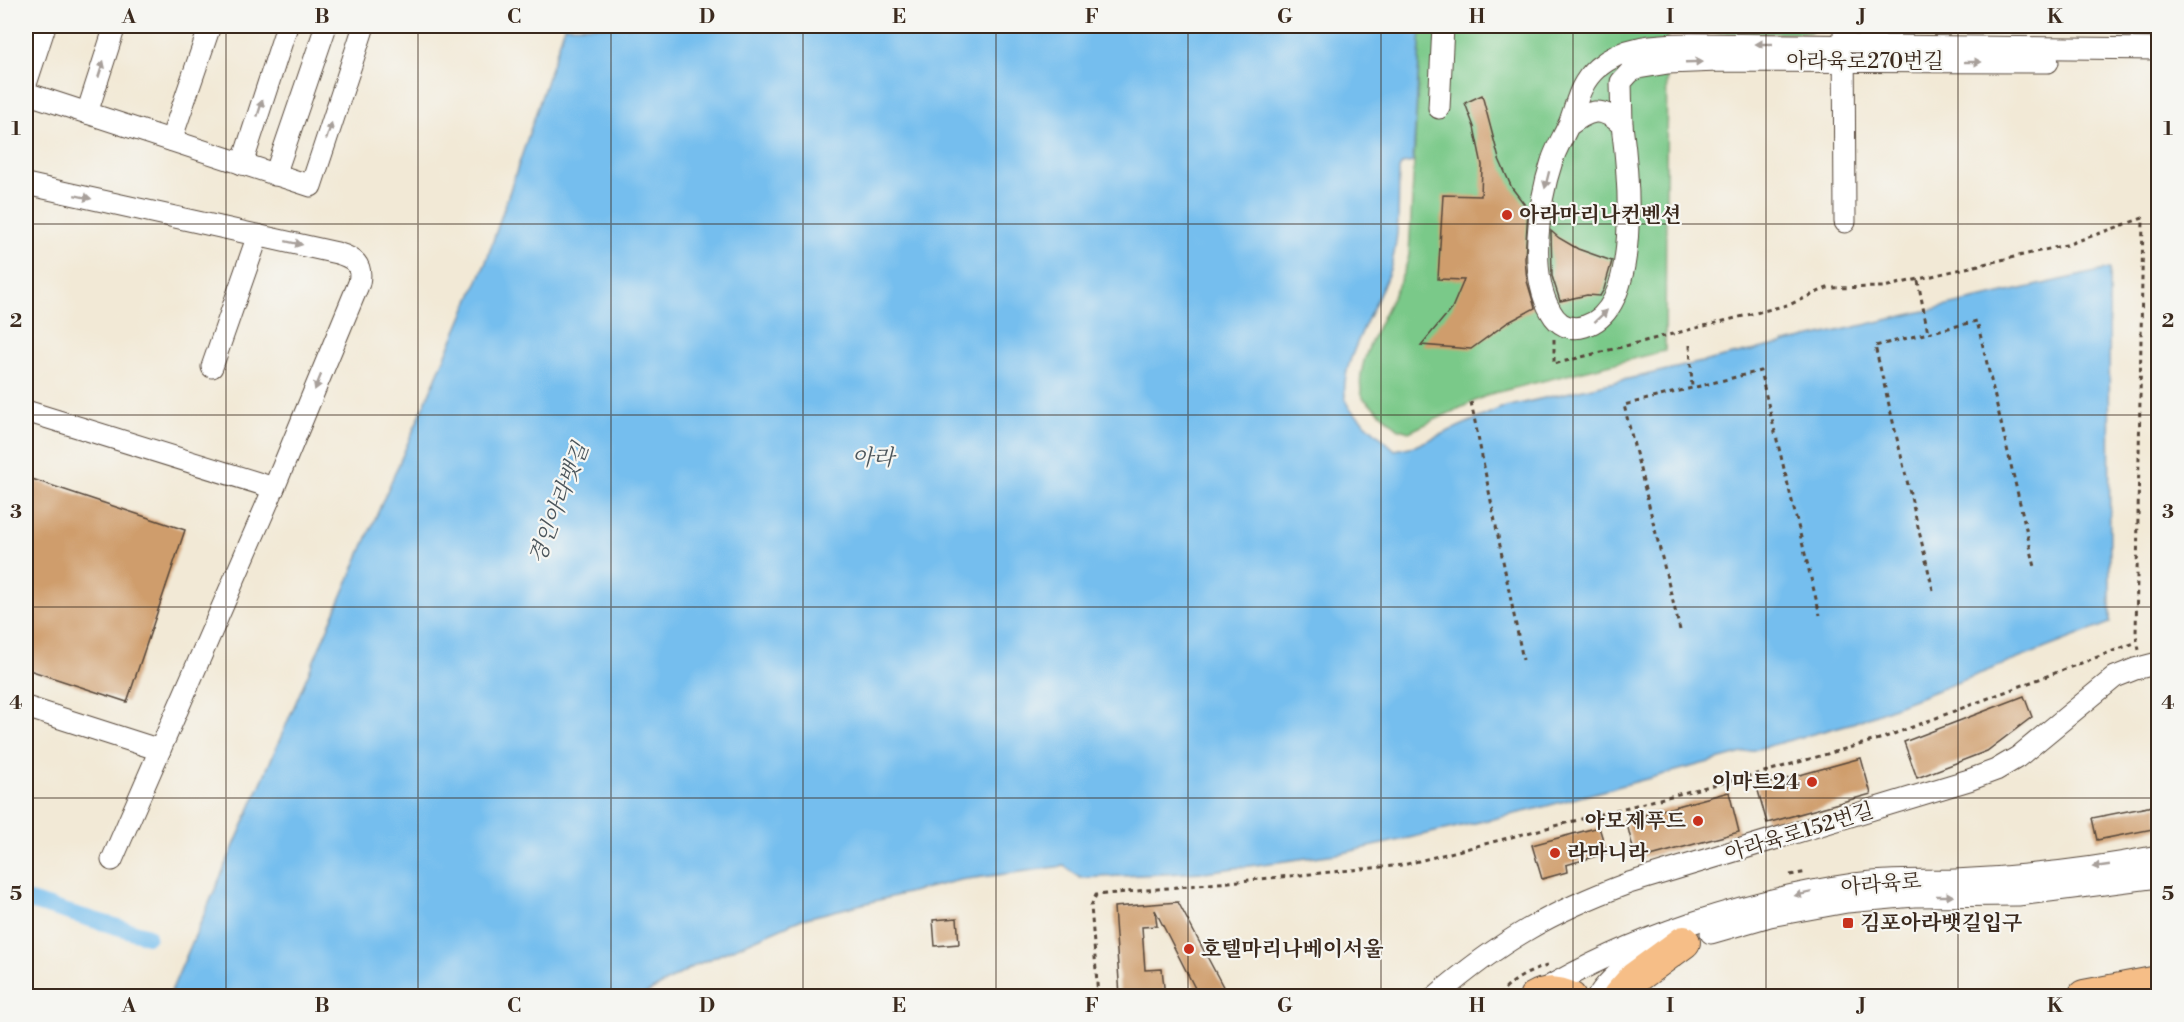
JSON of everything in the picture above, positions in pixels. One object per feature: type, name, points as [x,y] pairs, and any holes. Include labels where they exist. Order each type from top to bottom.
[{"type":"highway","points":[[1619,996],[1635,978],[1684,942]]},
{"type":"highway","points":[[2084,996],[2158,982]]},
{"type":"highway","points":[[2142,996],[2158,990]]},
{"type":"main road","points":[[1535,995],[1550,990],[1572,996]]},
{"type":"street","points":[[26,84],[45,26]]},
{"type":"street","points":[[87,113],[115,26]]},
{"type":"street","points":[[171,140],[210,26]]},
{"type":"street","points":[[242,164],[287,26]]},
{"type":"street","points":[[275,175],[326,26]]},
{"type":"street","points":[[26,93],[311,186],[364,26]]},
{"type":"street","points":[[1439,108],[1443,26]]},
{"type":"street","points":[[1845,44],[1845,222]]},
{"type":"street","name":"아라육로270번길","points":[[1561,324],[1545,300],[1539,273],[1538,246],[1545,183],[1578,94],[1596,70],[1619,54],[1649,55],[1845,44],[2158,49]]},
{"type":"street","name":"아라육로270번길","points":[[1845,44],[2158,63]]},
{"type":"street","name":"아라육로270번길","points":[[1586,81],[1592,88],[1603,92],[1621,82],[1649,55]]},
{"type":"street","points":[[1561,324],[1571,328],[1595,322],[1609,307],[1618,286],[1624,260],[1629,213],[1621,82]]},
{"type":"street","points":[[1568,126],[1586,113],[1599,111],[1608,114],[1622,125]]},
{"type":"street","points":[[26,184],[347,256],[355,260],[359,267],[360,276],[274,488],[112,860]]},
{"type":"street","points":[[212,368],[258,235]]},
{"type":"street","points":[[26,411],[274,488]]},
{"type":"street","name":"아라육로152번길","points":[[1436,996],[1509,939],[1558,911],[1586,899],[1629,883],[1990,773],[2028,750],[2105,684],[2125,672],[2153,664]]},
{"type":"street","points":[[26,707],[160,750]]},
{"type":"street","name":"아라육로","points":[[1535,995],[1612,954],[1737,909],[1845,886],[1905,880],[1954,880],[2035,874],[2158,856]]},
{"type":"street","name":"아라육로","points":[[1598,996],[1614,976],[1628,965],[1643,958],[1732,926],[1770,916],[1847,902],[1914,896],[2018,894],[2158,877]]},
{"type":"path","points":[[1561,324],[1553,343],[1554,364],[1798,303],[1827,288],[1884,287],[1918,280],[2066,245],[2143,218],[2137,642],[2138,648],[2153,664]]},
{"type":"path","points":[[1918,280],[1928,333]]},
{"type":"path","points":[[1933,590],[1875,346],[1977,321],[2035,567]]},
{"type":"path","points":[[1690,345],[1692,388]]},
{"type":"path","points":[[1680,630],[1624,405],[1760,371],[1820,615]]},
{"type":"path","points":[[1472,402],[1523,660]]},
{"type":"path","points":[[1098,996],[1091,906],[1096,895],[1403,865],[1764,772],[1883,738],[2137,642]]},
{"type":"green space","points":[[1421,26],[1821,26],[1810,32],[1800,33],[1667,33],[1665,351],[1490,394],[1409,432],[1399,429],[1363,398],[1360,383],[1369,347],[1409,255]]},
{"type":"water","name":"아라","points":[[565,26],[1421,26],[1413,162],[1402,164],[1399,169],[1395,251],[1387,278],[1359,337],[1346,377],[1345,395],[1350,409],[1395,450],[1415,446],[1501,408],[2109,269],[2110,623],[1853,723],[1532,810],[1343,853],[1205,872],[1080,878],[1064,866],[960,880],[802,919],[696,965],[642,996],[169,996],[486,262]]},
{"type":"building","name":"아라마리나컨벤션","points":[[1482,95],[1499,159],[1512,188],[1528,209],[1525,259],[1527,281],[1535,308],[1507,323],[1471,349],[1421,345],[1452,308],[1464,280],[1438,279],[1443,195],[1481,196],[1482,165],[1474,127],[1465,103]]},
{"type":"building","points":[[1551,231],[1578,249],[1612,261],[1600,296],[1587,295],[1560,301],[1552,276]]},
{"type":"building","points":[[26,477],[185,530],[127,702],[26,669]]},
{"type":"building","points":[[2024,696],[2032,717],[1987,751],[1917,778],[1904,742]]},
{"type":"building","points":[[1861,758],[1871,794],[1767,823],[1757,787]]},
{"type":"building","points":[[1729,792],[1739,832],[1636,860],[1626,820]]},
{"type":"building","points":[[2158,805],[2158,828],[2097,840],[2092,818]]},
{"type":"building","points":[[1599,827],[1607,853],[1566,865],[1567,872],[1542,879],[1532,845]]},
{"type":"building","name":"호텔마리나베이서울","points":[[1178,902],[1228,996],[1199,996],[1155,910],[1157,926],[1142,927],[1145,970],[1162,969],[1165,996],[1120,996],[1114,907]]},
{"type":"building","points":[[957,918],[959,944],[935,946],[933,920]]},
{"type":"waterway","points":[[26,900],[148,936]]},
{"type":"place","name":"아라마리나컨벤션","points":[[1507,215]]},
{"type":"place","name":"이마트24","points":[[1812,782]]},
{"type":"place","name":"아모제푸드","points":[[1698,821]]},
{"type":"place","name":"라마니라","points":[[1555,853]]},
{"type":"place","name":"김포아라뱃길입구","points":[[1848,923]]},
{"type":"place","name":"호텔마리나베이서울","points":[[1189,949]]},
{"type":"water label","name":"경인아라뱃길","points":[[558,503]]}]
